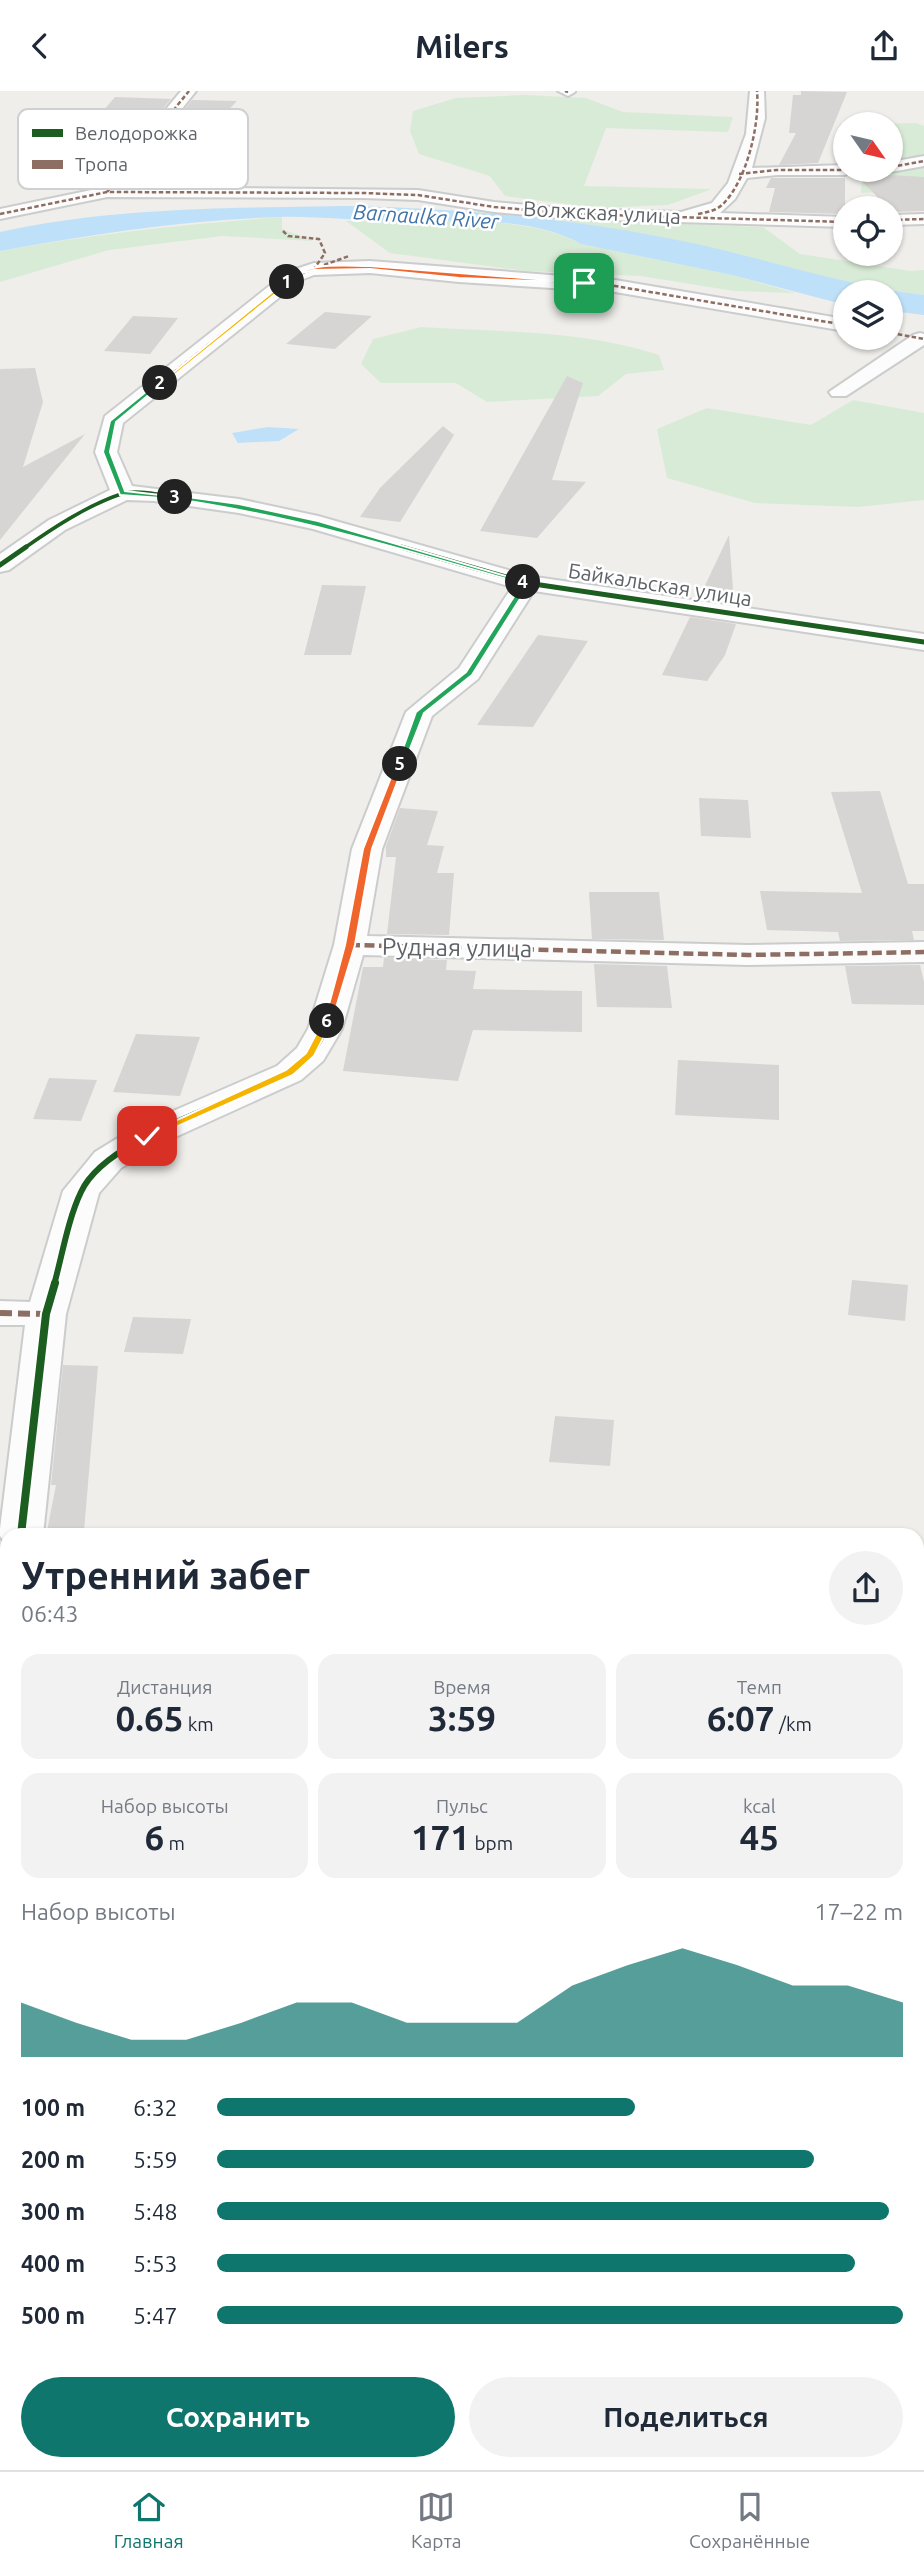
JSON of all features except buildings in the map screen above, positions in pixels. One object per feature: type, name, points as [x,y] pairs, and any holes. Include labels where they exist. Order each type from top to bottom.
[{"type":"street","points":[[174,109],[189,91]]},
{"type":"street","points":[[681,218],[713,210],[724,203],[740,174],[752,141],[757,115],[757,91]]},
{"type":"street","points":[[903,165],[924,161]]},
{"type":"street","points":[[740,174],[777,170],[833,170]]},
{"type":"street","name":"Волжская улица","points":[[0,214],[107,192],[286,195],[363,193],[418,195],[494,207],[573,214],[833,222]]},
{"type":"street","points":[[903,220],[924,219]]},
{"type":"street","points":[[123,493],[106,452],[113,421],[301,272],[370,267],[615,286],[833,323]]},
{"type":"street","points":[[903,336],[922,339]]},
{"type":"street","points":[[839,392],[922,339]]},
{"type":"street","name":"Байкальская улица","points":[[0,565],[57,525],[123,493],[154,494],[239,506],[318,523],[527,583],[924,642]]},
{"type":"street","points":[[350,945],[367,849],[420,712],[469,673],[527,583]]},
{"type":"street","name":"Рудная улица","points":[[22,1528],[46,1314],[81,1191],[108,1160],[147,1136],[289,1073],[311,1054],[325,1029],[350,945],[748,955],[924,952]]},
{"type":"street","points":[[0,1313],[46,1314]]},
{"type":"green space","points":[[525,95],[586,98],[623,112],[733,117],[728,132],[606,128],[584,186],[712,189],[668,205],[597,208],[505,196],[490,176],[419,154],[410,131],[413,111],[456,98]]},
{"type":"green space","points":[[903,123],[924,126],[924,190],[861,193],[862,182],[903,182]]},
{"type":"green space","points":[[282,217],[282,229],[313,241],[222,236],[109,250],[0,282],[0,251],[141,230]]},
{"type":"green space","points":[[544,219],[763,227],[800,254],[833,259],[833,266],[924,270],[924,295],[903,292],[903,280],[839,280],[660,237]]},
{"type":"green space","points":[[346,221],[466,221],[529,227],[581,244],[732,275],[795,293],[734,291],[641,276],[526,271],[390,253]]},
{"type":"green space","points":[[421,327],[572,336],[601,341],[659,355],[664,370],[626,374],[598,396],[487,402],[456,383],[381,383],[361,364],[373,339]]},
{"type":"green space","points":[[853,400],[924,413],[924,500],[858,507],[755,503],[667,478],[657,429],[707,408],[811,425]]},
{"type":"water","name":"Barnaulka River","points":[[258,207],[433,209],[522,216],[653,235],[843,280],[833,280],[833,302],[732,275],[581,244],[538,228],[463,221],[294,217],[210,221],[69,239],[0,251],[0,232],[42,224],[128,213]]},
{"type":"water","points":[[903,292],[924,295],[924,315],[903,312]]},
{"type":"water","points":[[268,427],[299,429],[279,441],[238,443],[232,433]]},
{"type":"marked path","points":[[174,109],[189,91]]},
{"type":"marked path","points":[[698,214],[723,204],[737,182],[754,133],[757,91]]},
{"type":"marked path","points":[[903,165],[924,161]]},
{"type":"marked path","points":[[739,174],[777,170],[833,170]]},
{"type":"marked path","points":[[0,214],[107,192],[363,193],[418,195],[494,207],[573,214],[833,222]]},
{"type":"marked path","points":[[903,220],[924,219]]},
{"type":"marked path","points":[[283,231],[288,236],[319,239],[325,253],[314,269]]},
{"type":"marked path","points":[[324,265],[349,256]]},
{"type":"marked path","points":[[123,493],[106,452],[113,421],[301,272],[370,267],[615,286],[833,323]]},
{"type":"marked path","points":[[903,335],[924,339]]},
{"type":"marked path","points":[[350,945],[748,955],[924,952]]},
{"type":"marked path","points":[[0,1313],[46,1314]]},
{"type":"cycle path","points":[[0,565],[57,525],[123,493],[154,494],[239,506],[318,523],[527,583],[924,642]]},
{"type":"cycle path","points":[[22,1528],[46,1314],[81,1191],[108,1160],[147,1136],[289,1073],[311,1054],[325,1029],[350,945],[367,849],[420,712],[469,673],[527,583]]},
{"type":"route","points":[[147,1136],[289,1073],[311,1054],[325,1029],[350,945],[367,849],[420,712],[469,673],[527,583],[318,523],[239,506],[154,494],[123,493],[106,452],[113,421],[301,272],[370,267],[459,276],[584,283]]}]
